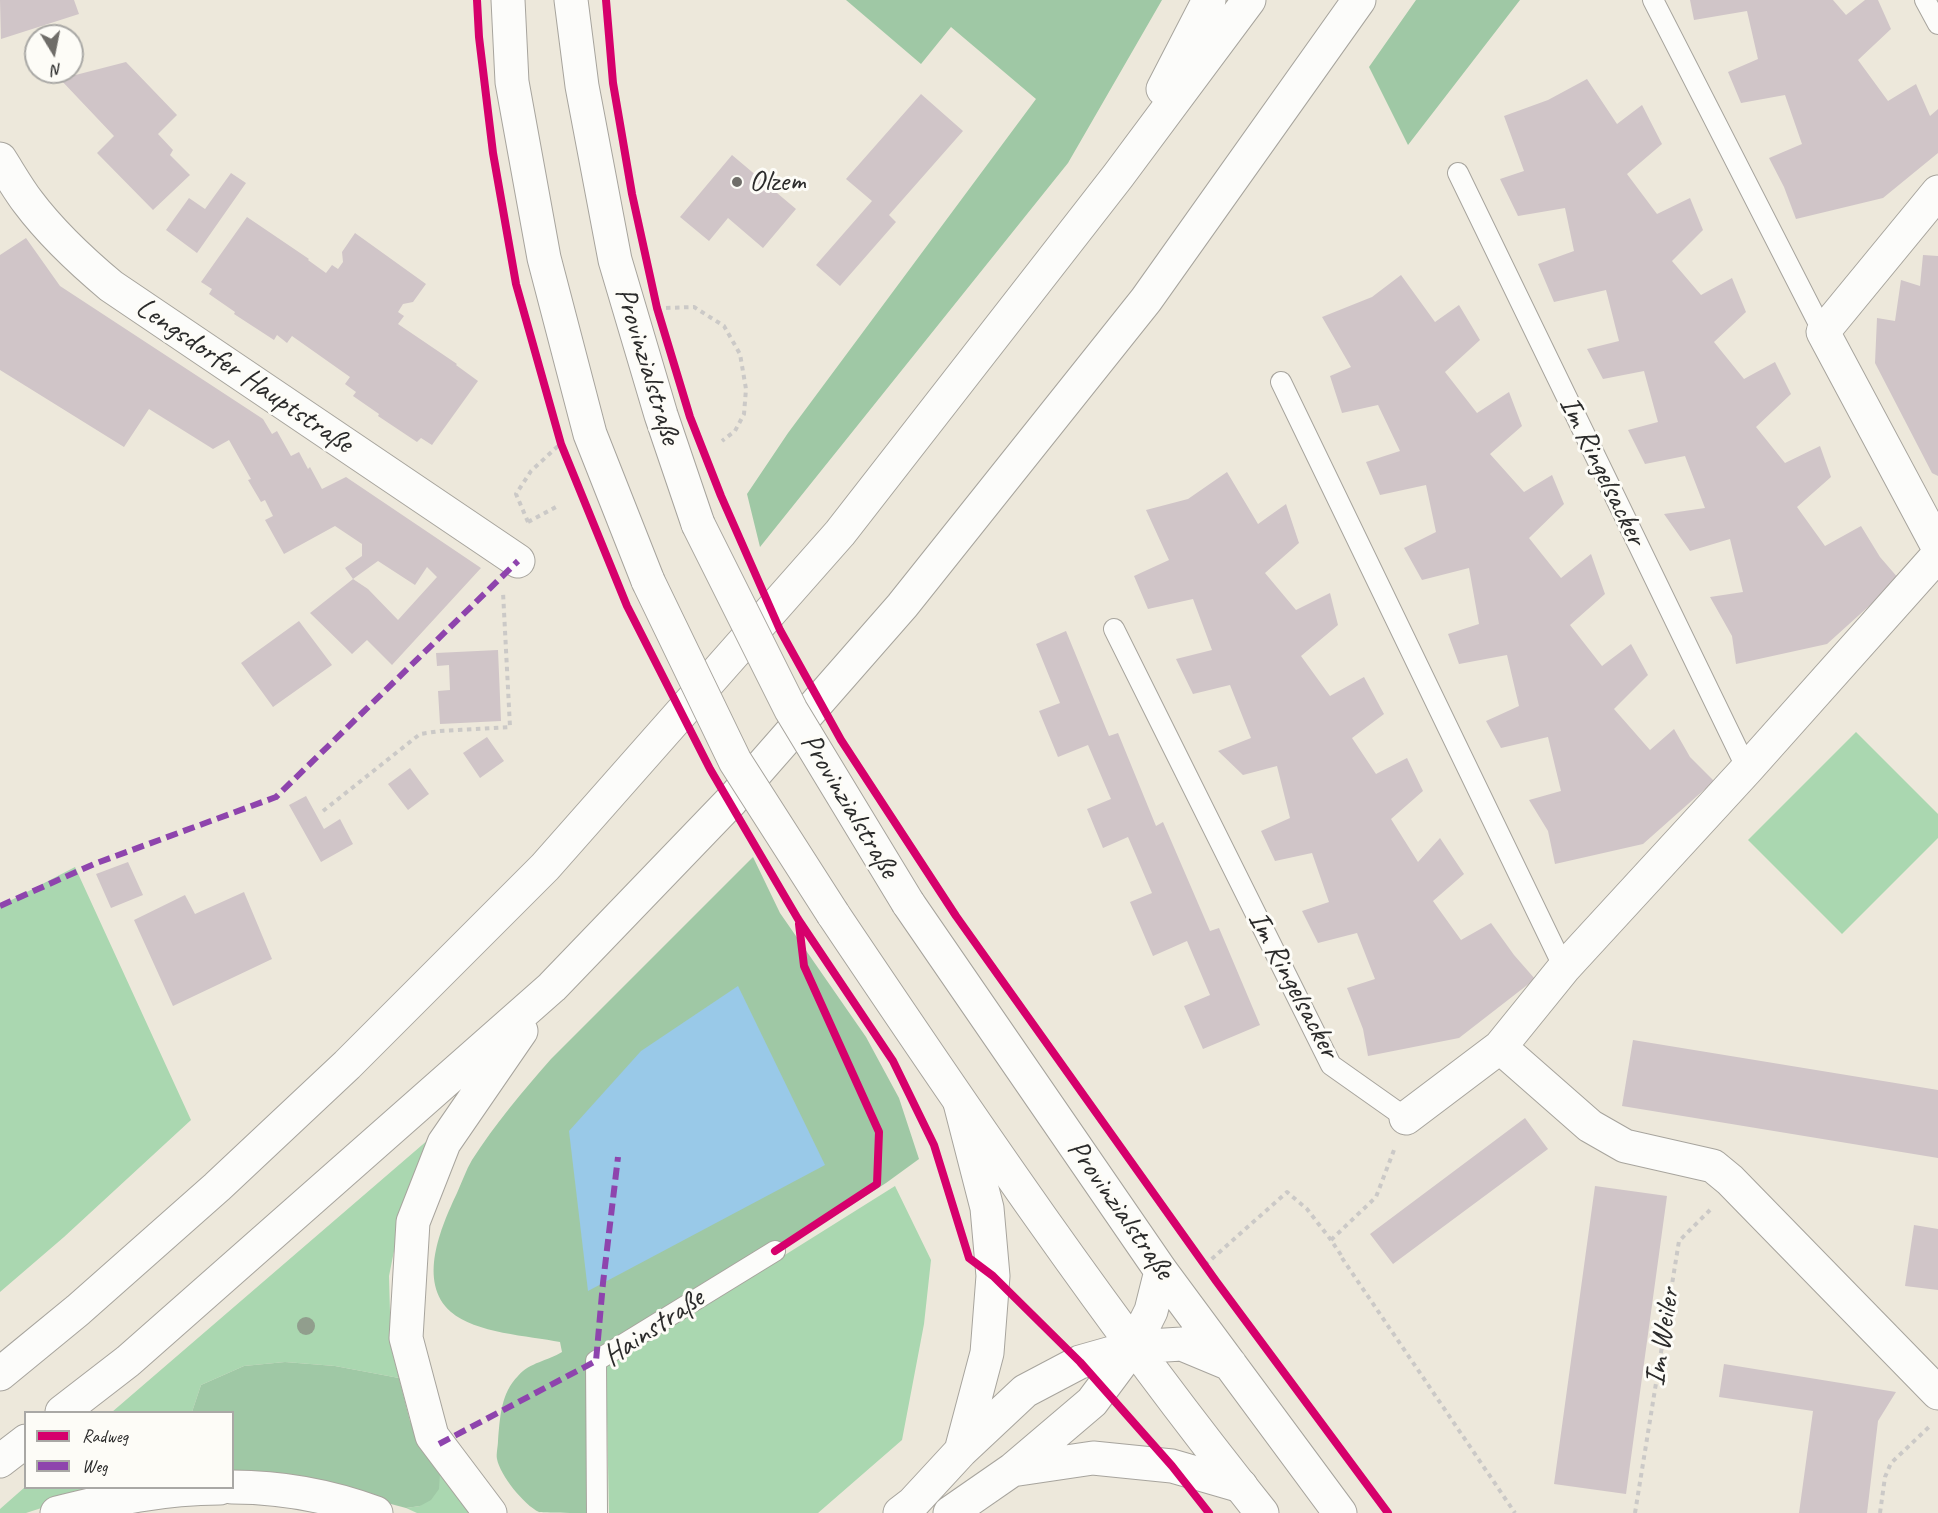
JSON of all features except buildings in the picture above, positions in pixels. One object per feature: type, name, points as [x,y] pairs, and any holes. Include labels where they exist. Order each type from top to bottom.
[{"type":"main road","points":[[508,0],[512,82],[544,258],[590,434],[648,581],[735,761],[833,914],[960,1103],[1133,1347],[1262,1513]]},
{"type":"main road","name":"Provinzialstraße","points":[[571,0],[582,86],[615,260],[661,415],[698,525],[791,710],[908,903],[1161,1270],[1340,1513]]},
{"type":"main road","points":[[1118,176],[1209,0]]},
{"type":"main road","points":[[0,1374],[78,1310],[217,1188],[347,1065],[545,867],[840,533],[1118,176],[1249,0]]},
{"type":"main road","points":[[65,1411],[128,1361],[552,987],[732,800],[902,606],[1146,300],[1359,0]]},
{"type":"main road","name":"Lengsdorfer Hauptstraße","points":[[0,159],[27,201],[51,230],[79,259],[111,286],[510,574]]},
{"type":"main road","points":[[1938,192],[1823,332],[1938,547]]},
{"type":"main road","points":[[1406,1118],[1500,1047],[1564,968],[1747,770],[1938,555]]},
{"type":"main road","points":[[490,1513],[432,1436],[406,1338],[412,1222],[444,1143],[552,987]]},
{"type":"main road","points":[[1500,1047],[1590,1126],[1625,1146],[1713,1166],[1730,1180],[1938,1393]]},
{"type":"main road","points":[[960,1103],[987,1208],[993,1276],[987,1353],[961,1451]]},
{"type":"main road","points":[[950,1513],[1012,1470],[1103,1390],[1133,1347],[1152,1311],[1161,1270]]},
{"type":"main road","points":[[900,1513],[913,1503],[961,1451],[1025,1391],[1080,1362],[1133,1347],[1182,1344],[1231,1364]]},
{"type":"main road","points":[[0,1461],[24,1443]]},
{"type":"main road","points":[[1012,1470],[1093,1458],[1172,1466],[1241,1486]]},
{"type":"main road","points":[[234,1487],[264,1487],[344,1501],[376,1513]]},
{"type":"main road","points":[[57,1513],[118,1497],[178,1489]]},
{"type":"lane","points":[[1653,0],[1823,332]]},
{"type":"lane","points":[[1925,0],[1938,24]]},
{"type":"lane","name":"Im Ringelsacker","points":[[1458,173],[1747,770]]},
{"type":"lane","points":[[1281,382],[1564,968]]},
{"type":"lane","name":"Im Ringelsacker","points":[[1114,629],[1331,1065],[1406,1118]]},
{"type":"lane","name":"Hainstraße","points":[[597,1513],[596,1360],[775,1251]]},
{"type":"path","points":[[657,308],[694,307],[724,326],[740,354],[746,389],[744,414],[735,431],[722,441]]},
{"type":"path","points":[[528,522],[516,494],[531,471],[561,444]]},
{"type":"path","points":[[323,811],[420,734],[510,727],[510,574]]},
{"type":"path","points":[[1331,1240],[1376,1197],[1406,1118]]},
{"type":"path","points":[[1205,1265],[1287,1192],[1307,1209],[1331,1240],[1515,1513]]},
{"type":"path","points":[[1880,1513],[1885,1476],[1891,1464],[1930,1426]]},
{"type":"green space","points":[[846,0],[1162,0],[1068,163],[760,547],[747,494],[788,433],[1036,99],[951,27],[921,64]]},
{"type":"green space","points":[[1416,0],[1520,0],[1408,145],[1369,67]]},
{"type":"green space","points":[[1856,732],[1938,814],[1938,838],[1842,934],[1748,840]]},
{"type":"green space","points":[[753,857],[780,913],[866,1037],[899,1098],[919,1159],[886,1183],[601,1365],[604,1513],[539,1512],[520,1496],[499,1466],[497,1455],[502,1406],[512,1383],[523,1371],[562,1352],[560,1342],[488,1329],[474,1325],[451,1312],[441,1300],[435,1286],[435,1254],[439,1238],[472,1160],[520,1096],[551,1059]]},
{"type":"green space","points":[[75,867],[191,1120],[64,1237],[0,1292],[0,906]]},
{"type":"green space","points":[[436,1133],[396,1241],[389,1276],[391,1348],[399,1378],[335,1366],[285,1362],[244,1366],[201,1385],[192,1411],[113,1411]]},
{"type":"green space","points":[[895,1186],[931,1260],[924,1324],[902,1440],[818,1513],[609,1513],[606,1367]]},
{"type":"green space","points":[[285,1362],[335,1366],[399,1378],[410,1421],[426,1453],[440,1473],[439,1489],[431,1500],[420,1506],[406,1508],[361,1496],[234,1476],[234,1411],[192,1411],[201,1385],[244,1366]]},
{"type":"green space","points":[[440,1473],[473,1513],[417,1513],[406,1508],[420,1506]]},
{"type":"green space","points":[[24,1488],[100,1489],[26,1513],[0,1513],[0,1509]]},
{"type":"water","points":[[738,986],[825,1165],[588,1291],[569,1131],[641,1051]]},
{"type":"marked path","points":[[0,906],[94,864],[276,797],[518,561]]},
{"type":"marked path","points":[[439,1444],[596,1361],[618,1157]]},
{"type":"cycle path","points":[[477,0],[479,37],[493,153],[516,284],[561,444],[627,606],[710,769],[798,919],[893,1061],[934,1145],[969,1258],[993,1276],[1080,1362],[1172,1466],[1209,1513]]},
{"type":"cycle path","points":[[606,0],[613,83],[632,194],[657,308],[690,417],[721,496],[780,630],[841,740],[956,916],[1216,1281],[1388,1513]]},
{"type":"cycle path","points":[[775,1251],[877,1184],[879,1132],[804,966],[799,924]]},
{"type":"place","name":"Olzem","points":[[737,182]]}]
